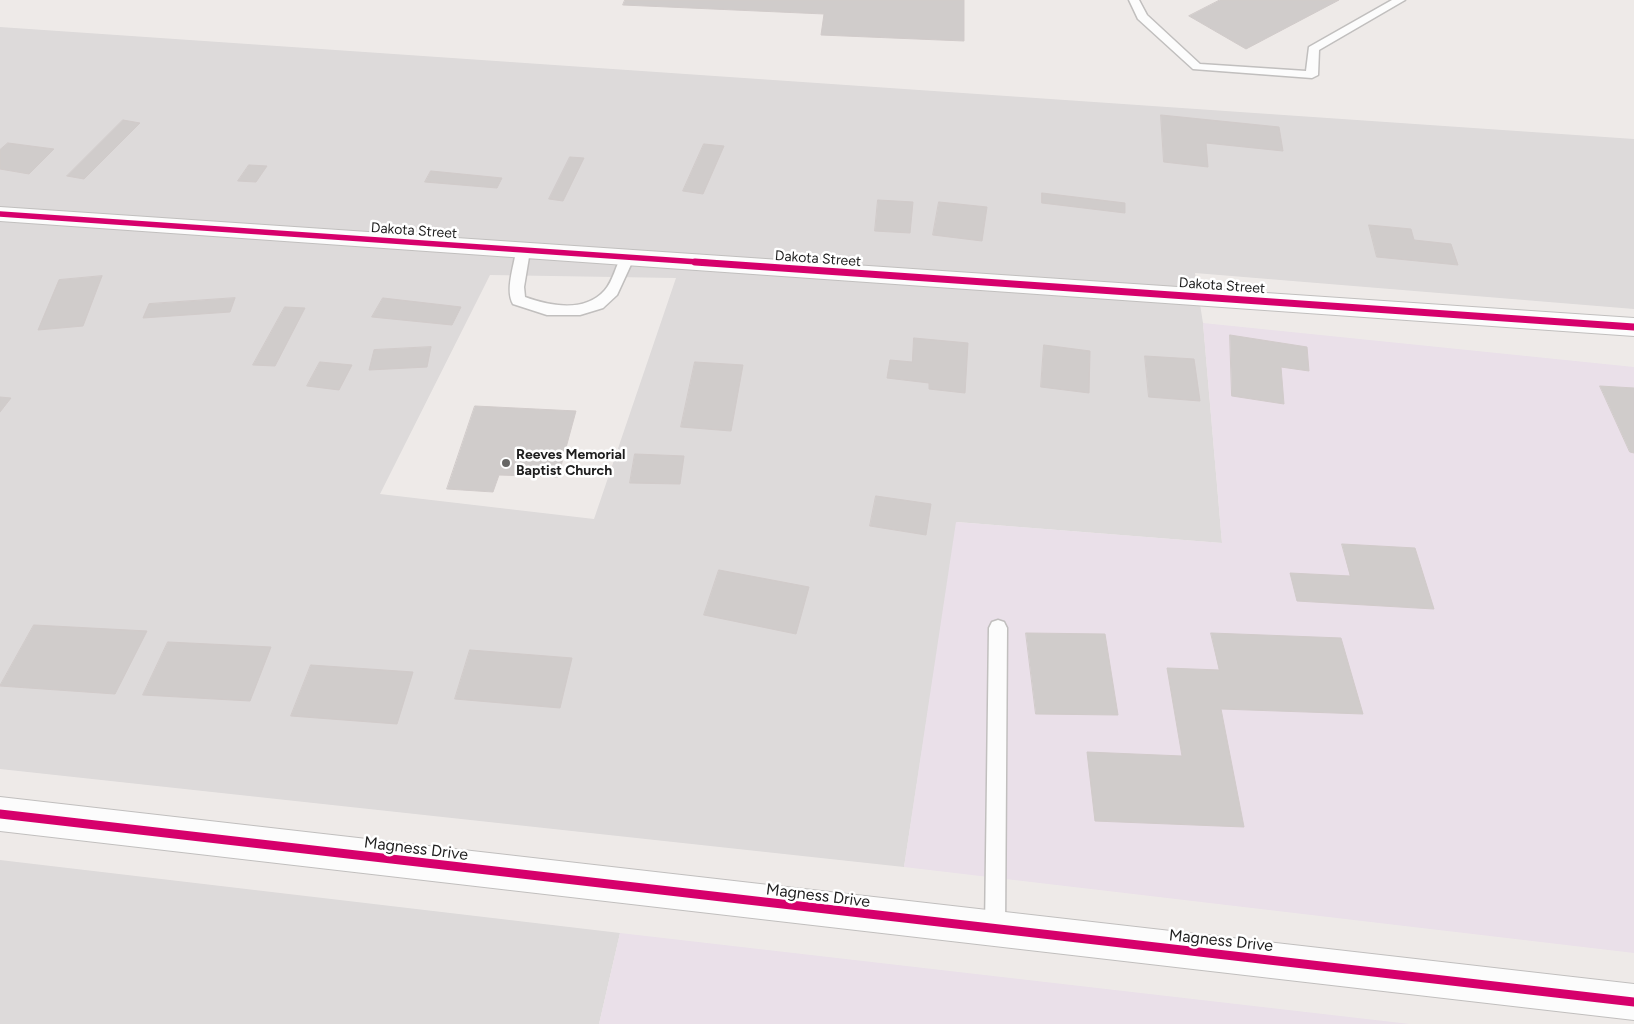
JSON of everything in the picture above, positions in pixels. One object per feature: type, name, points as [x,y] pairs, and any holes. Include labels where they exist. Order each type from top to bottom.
[{"type":"street","name":"Dakota Street","points":[[0,214],[1634,327]]},
{"type":"street","name":"Magness Drive","points":[[0,814],[995,930],[1634,1002]]},
{"type":"lane","points":[[1134,0],[1142,17],[1197,67],[1312,75],[1313,49],[1400,0]]},
{"type":"lane","points":[[523,251],[517,287],[518,300],[547,310],[580,310],[598,304],[612,292],[627,258]]},
{"type":"lane","points":[[995,930],[998,628]]},
{"type":"shaded area","points":[[0,27],[1634,139],[1634,309],[1195,273],[1203,323],[1222,543],[957,522],[904,867],[0,769]],"holes":[[[490,275],[676,278],[594,519],[380,494]]]},
{"type":"shaded area","points":[[1203,323],[1634,367],[1634,953],[904,867],[956,522],[1222,543]]},
{"type":"shaded area","points":[[0,860],[620,933],[599,1024],[0,1024]]},
{"type":"shaded area","points":[[620,933],[1410,1024],[599,1024]]},
{"type":"building","points":[[625,0],[964,0],[964,41],[821,35],[824,14],[623,5]]},
{"type":"building","points":[[1220,0],[1339,0],[1246,49],[1189,16]]},
{"type":"building","points":[[1161,115],[1279,127],[1283,151],[1206,143],[1208,167],[1164,162]]},
{"type":"building","points":[[123,120],[140,123],[84,179],[67,176]]},
{"type":"building","points":[[8,143],[54,149],[29,174],[0,169],[0,150]]},
{"type":"building","points":[[704,144],[724,146],[703,194],[683,191]]},
{"type":"building","points":[[570,157],[584,158],[563,201],[549,199]]},
{"type":"building","points":[[249,165],[267,166],[256,182],[238,181]]},
{"type":"building","points":[[431,171],[502,178],[497,188],[425,182]]},
{"type":"building","points":[[1042,193],[1125,203],[1125,213],[1042,203]]},
{"type":"building","points":[[878,200],[913,202],[910,233],[875,231]]},
{"type":"building","points":[[939,202],[987,207],[982,241],[933,235]]},
{"type":"building","points":[[1369,225],[1411,229],[1414,240],[1451,244],[1458,265],[1377,257]]},
{"type":"building","points":[[102,276],[83,326],[38,330],[59,280]]},
{"type":"building","points":[[235,298],[230,312],[143,318],[149,304]]},
{"type":"building","points":[[383,298],[461,307],[452,325],[372,317]]},
{"type":"building","points":[[285,307],[305,308],[275,366],[253,365]]},
{"type":"building","points":[[1230,335],[1307,347],[1309,371],[1281,367],[1284,404],[1232,396]]},
{"type":"building","points":[[914,338],[968,343],[965,393],[929,389],[929,383],[887,378],[890,360],[912,362]]},
{"type":"building","points":[[1044,345],[1090,351],[1089,393],[1041,387]]},
{"type":"building","points":[[431,347],[427,367],[369,370],[374,350]]},
{"type":"building","points":[[1145,356],[1194,359],[1200,401],[1149,397]]},
{"type":"building","points":[[320,362],[352,365],[339,390],[307,386]]},
{"type":"building","points":[[695,362],[743,365],[731,431],[681,427]]},
{"type":"building","points":[[1600,386],[1634,388],[1634,453],[1630,452]]},
{"type":"building","points":[[0,397],[11,398],[0,412]]},
{"type":"building","points":[[475,406],[576,411],[558,477],[499,475],[493,492],[447,489]]},
{"type":"building","points":[[635,454],[684,456],[680,484],[630,483]]},
{"type":"building","points":[[876,496],[931,504],[926,535],[870,526]]},
{"type":"building","points":[[1342,544],[1415,548],[1434,609],[1297,601],[1290,573],[1350,576]]},
{"type":"building","points":[[719,570],[809,587],[796,634],[704,615]]},
{"type":"building","points":[[34,625],[147,631],[115,694],[0,686]]},
{"type":"building","points":[[1026,633],[1105,634],[1118,715],[1036,714]]},
{"type":"building","points":[[1211,633],[1341,638],[1363,714],[1221,709],[1244,827],[1095,821],[1087,752],[1182,756],[1167,668],[1219,670]]},
{"type":"building","points":[[168,642],[271,647],[250,701],[143,695]]},
{"type":"building","points":[[470,650],[572,658],[560,708],[455,699]]},
{"type":"building","points":[[311,665],[413,672],[397,724],[291,716]]},
{"type":"cycle path","points":[[0,214],[1634,327]]},
{"type":"cycle path","points":[[0,814],[1634,1002]]},
{"type":"place","name":"Reeves Memorial Baptist Church","points":[[506,463]]}]
